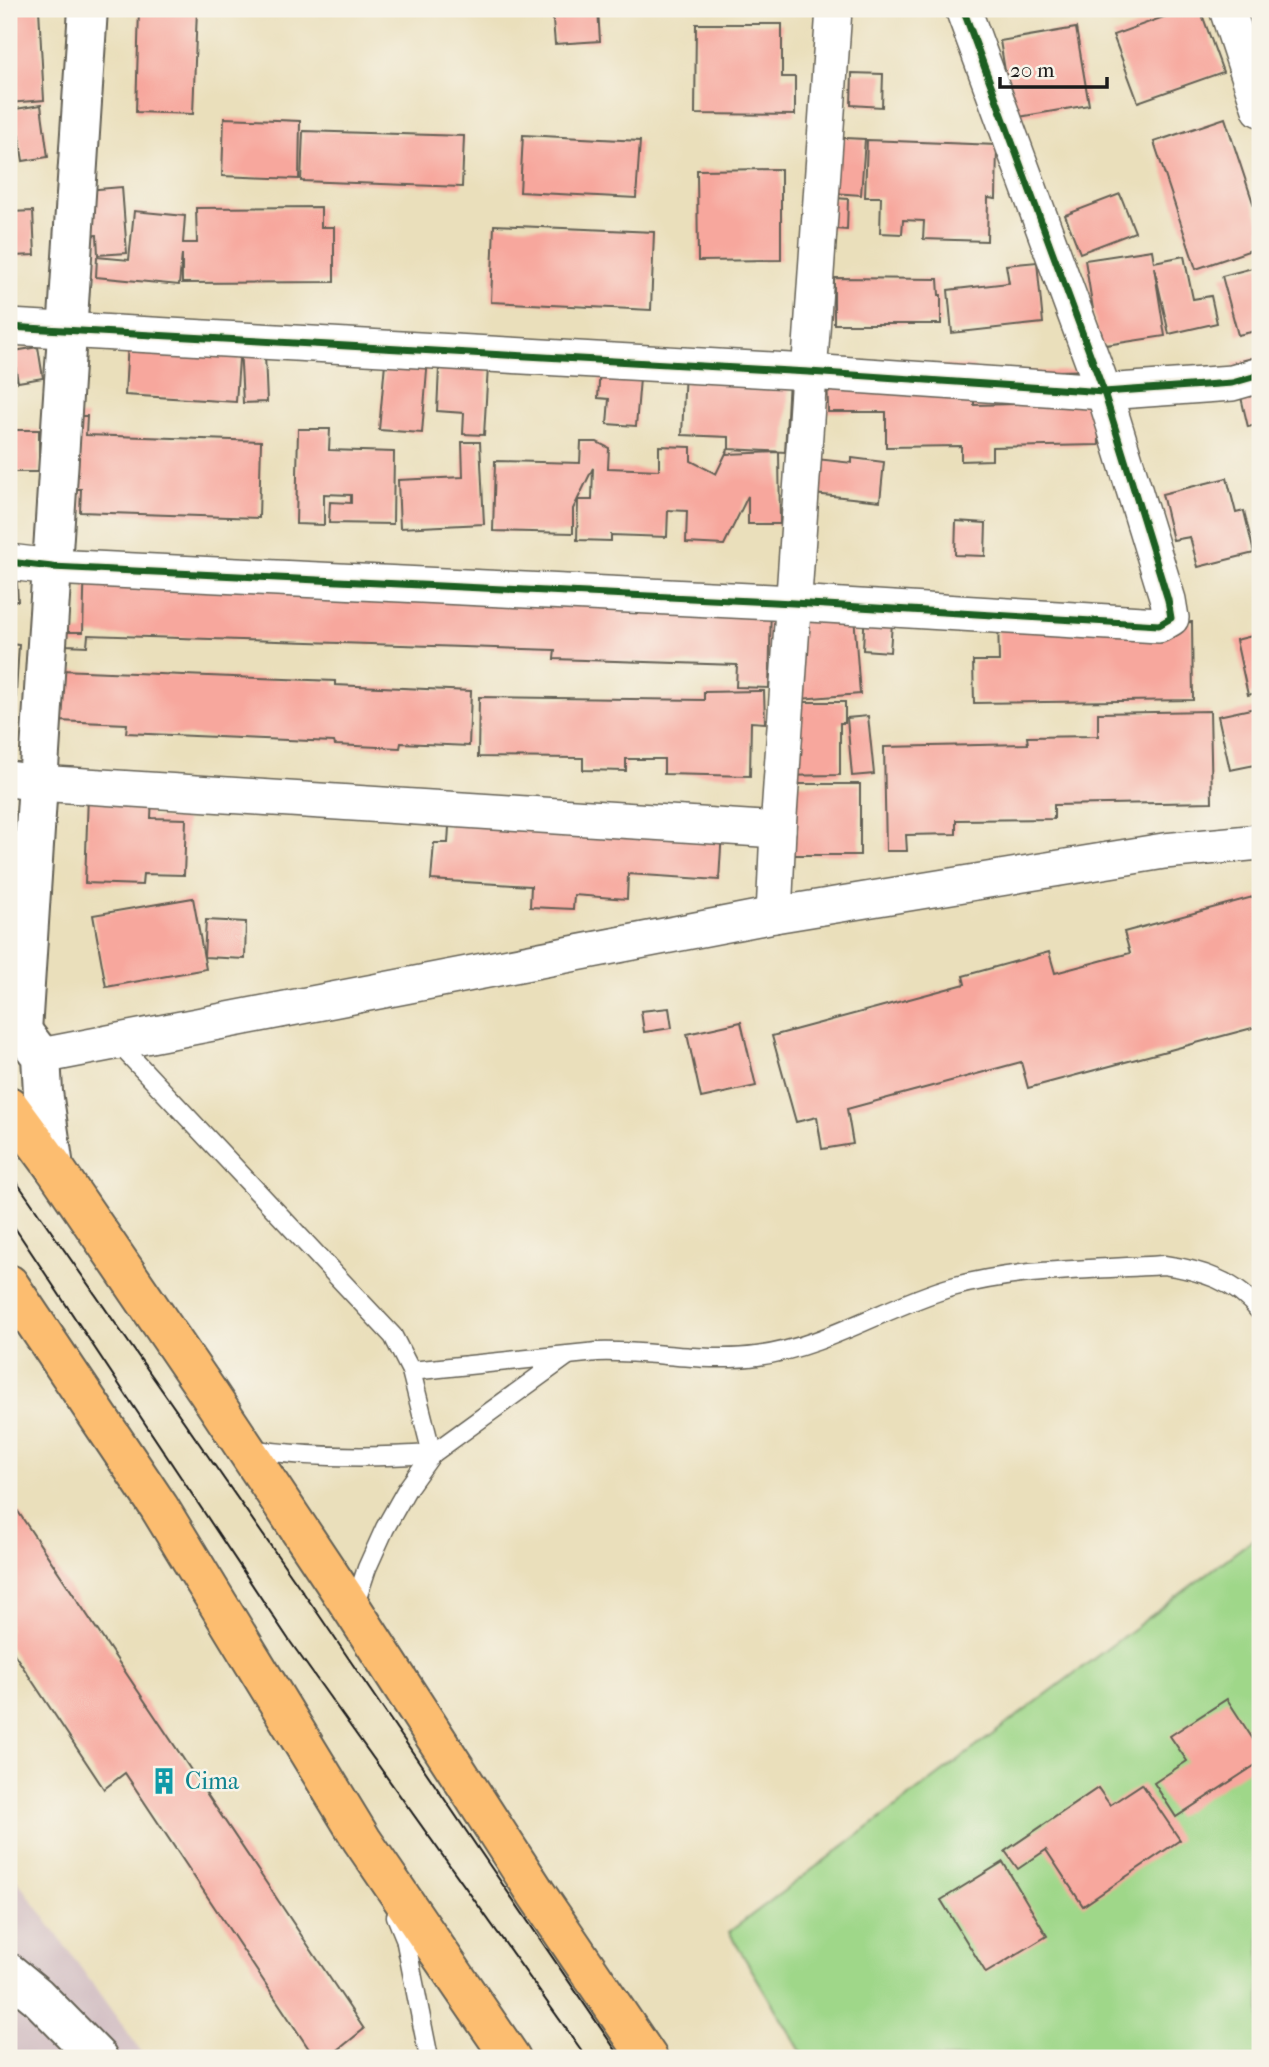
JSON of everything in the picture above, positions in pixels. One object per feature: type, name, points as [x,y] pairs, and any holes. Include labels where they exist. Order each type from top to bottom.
[{"type":"main road","points":[[9,1105],[54,1167],[353,1610],[536,1893],[648,2058]]},
{"type":"main road","points":[[9,1284],[159,1507],[362,1839],[511,2058]]},
{"type":"street","points":[[54,1167],[43,1092],[24,1039],[23,781],[52,567],[88,9]]},
{"type":"street","points":[[774,915],[834,9]]},
{"type":"street","points":[[9,562],[52,567],[793,603],[1160,625],[1171,618],[1168,600],[1104,392],[963,9]]},
{"type":"street","points":[[1227,9],[1260,109]]},
{"type":"street","points":[[9,327],[809,372],[1104,392],[1232,383],[1260,375]]},
{"type":"street","points":[[23,781],[778,830]]},
{"type":"street","points":[[24,1039],[117,1042],[774,915],[1164,851],[1260,842]]},
{"type":"street","points":[[9,1973],[37,1996],[98,2058]]},
{"type":"lane","points":[[117,1042],[393,1336],[411,1371],[432,1454]]},
{"type":"lane","points":[[411,1371],[624,1351],[727,1358],[756,1356],[815,1341],[922,1296],[1018,1275],[1164,1265],[1212,1276],[1234,1287],[1253,1302],[1260,1312]]},
{"type":"lane","points":[[353,1610],[367,1568],[385,1528],[407,1489],[432,1454],[570,1354]]},
{"type":"lane","points":[[244,1448],[290,1455],[337,1457],[432,1454]]},
{"type":"lane","points":[[362,1839],[405,1938],[429,2058]]},
{"type":"shaded area","points":[[9,1868],[21,1885],[146,2058],[9,2058]]},
{"type":"green space","points":[[1260,1534],[1260,2058],[805,2058],[729,1932]]},
{"type":"building","points":[[9,9],[39,9],[44,100],[9,103]]},
{"type":"building","points":[[139,9],[197,9],[193,114],[136,112]]},
{"type":"building","points":[[552,9],[598,9],[600,41],[555,44]]},
{"type":"building","points":[[1186,9],[1200,9],[1223,72],[1138,102],[1113,35]]},
{"type":"building","points":[[696,24],[782,24],[782,77],[795,77],[795,115],[695,114]]},
{"type":"building","points":[[1076,28],[1089,105],[1013,118],[1000,41]]},
{"type":"building","points":[[852,73],[883,74],[882,107],[851,105]]},
{"type":"building","points":[[41,105],[48,157],[23,161],[19,136],[9,137],[9,110]]},
{"type":"building","points":[[224,118],[300,121],[299,179],[222,176]]},
{"type":"building","points":[[1225,118],[1260,224],[1260,247],[1196,269],[1154,142]]},
{"type":"building","points":[[303,131],[464,136],[462,187],[301,181]]},
{"type":"building","points":[[523,135],[640,141],[636,198],[520,192]]},
{"type":"building","points":[[823,137],[865,139],[861,195],[819,192]]},
{"type":"building","points":[[9,140],[15,140],[14,175],[9,175]]},
{"type":"building","points":[[867,140],[997,145],[996,199],[988,198],[987,241],[923,239],[924,221],[903,220],[902,234],[880,233],[881,197],[865,197]]},
{"type":"building","points":[[781,169],[781,260],[698,261],[697,170]]},
{"type":"building","points":[[122,187],[127,253],[98,255],[97,235],[78,236],[74,191]]},
{"type":"building","points":[[1120,194],[1135,232],[1080,253],[1065,215]]},
{"type":"building","points":[[822,197],[848,199],[847,230],[821,228]]},
{"type":"building","points":[[321,207],[321,227],[334,227],[334,282],[182,283],[182,254],[179,285],[96,277],[97,257],[129,260],[134,211],[185,216],[183,243],[197,243],[196,208]]},
{"type":"building","points":[[33,211],[35,255],[13,256],[10,212]]},
{"type":"building","points":[[494,225],[654,232],[651,310],[491,302]]},
{"type":"building","points":[[1152,250],[1154,262],[1184,256],[1193,299],[1211,296],[1217,323],[1169,334],[1154,267],[1165,336],[1099,346],[1085,260]]},
{"type":"building","points":[[1037,262],[1043,323],[952,333],[948,290],[1009,283],[1006,265]]},
{"type":"building","points":[[1260,266],[1260,330],[1238,335],[1222,276]]},
{"type":"building","points":[[834,278],[938,279],[941,324],[834,324]]},
{"type":"building","points":[[9,316],[12,316],[14,351],[38,347],[43,378],[18,382],[15,365],[16,380],[9,381]]},
{"type":"building","points":[[129,323],[264,331],[267,402],[243,403],[240,345],[236,402],[125,395]]},
{"type":"building","points":[[429,345],[422,433],[379,430],[385,363]]},
{"type":"building","points":[[440,346],[489,349],[484,435],[463,434],[464,413],[437,411]]},
{"type":"building","points":[[601,352],[642,355],[636,426],[607,424],[609,399],[598,398]]},
{"type":"building","points":[[1260,356],[1260,424],[1248,427],[1233,363]]},
{"type":"building","points":[[827,363],[974,366],[974,405],[1016,404],[1015,372],[1098,370],[1099,445],[992,447],[992,460],[961,461],[961,446],[886,447],[886,412],[828,412]]},
{"type":"building","points":[[685,370],[789,379],[785,452],[729,449],[729,437],[682,435]]},
{"type":"building","points":[[67,416],[87,416],[86,435],[261,441],[259,518],[80,512],[81,489],[72,489]]},
{"type":"building","points":[[298,429],[330,429],[329,450],[394,452],[393,524],[329,523],[330,502],[351,503],[351,495],[324,494],[324,525],[296,524]]},
{"type":"building","points":[[9,430],[39,430],[39,472],[9,472]]},
{"type":"building","points":[[462,442],[480,442],[484,524],[400,528],[398,480],[463,477]]},
{"type":"building","points":[[581,442],[597,442],[609,448],[608,468],[659,470],[659,446],[691,447],[691,461],[716,474],[728,449],[727,454],[779,452],[780,524],[748,524],[748,496],[724,545],[686,543],[687,511],[668,510],[667,537],[611,535],[611,541],[577,540],[578,500],[592,500],[593,468],[573,509],[573,533],[493,531],[495,461],[580,463]]},
{"type":"building","points":[[852,458],[884,462],[880,501],[814,494],[817,459],[852,463]]},
{"type":"building","points":[[1227,478],[1236,513],[1244,511],[1254,553],[1198,567],[1190,537],[1173,540],[1162,494]]},
{"type":"building","points":[[956,521],[986,523],[985,556],[955,555]]},
{"type":"building","points":[[85,559],[771,606],[769,688],[736,687],[737,665],[554,659],[555,650],[88,635],[87,646],[66,645],[66,632],[83,632]]},
{"type":"building","points":[[9,567],[16,567],[18,601],[9,601]]},
{"type":"building","points":[[853,602],[860,694],[788,700],[801,606]]},
{"type":"building","points":[[865,606],[893,608],[890,652],[863,650]]},
{"type":"building","points":[[998,619],[1036,624],[1192,622],[1193,700],[974,703],[973,661],[999,661]]},
{"type":"building","points":[[1260,634],[1260,692],[1248,695],[1236,640]]},
{"type":"building","points":[[9,644],[19,645],[14,724],[9,723]]},
{"type":"building","points":[[60,670],[335,681],[335,685],[471,691],[469,746],[401,743],[400,748],[335,745],[334,742],[126,733],[127,724],[58,721]]},
{"type":"building","points":[[764,691],[765,723],[751,722],[750,776],[664,774],[664,759],[626,759],[626,771],[583,770],[583,758],[478,757],[479,697],[704,700],[704,692]]},
{"type":"building","points":[[782,702],[845,702],[845,723],[840,723],[840,775],[775,776]]},
{"type":"building","points":[[1260,707],[1260,764],[1230,770],[1218,716]]},
{"type":"building","points":[[1210,711],[1212,802],[1054,805],[1054,819],[956,820],[956,834],[906,835],[907,851],[886,851],[884,747],[1028,744],[1027,737],[1098,736],[1098,713]]},
{"type":"building","points":[[868,716],[874,774],[852,776],[847,718]]},
{"type":"building","points":[[781,784],[860,784],[860,855],[788,855]]},
{"type":"building","points":[[88,794],[152,796],[151,818],[186,819],[184,875],[143,874],[142,885],[85,883]]},
{"type":"building","points":[[450,811],[722,831],[719,880],[628,874],[627,899],[574,895],[573,909],[530,907],[531,886],[431,880],[434,843],[448,843]]},
{"type":"building","points":[[1260,895],[1260,1041],[1256,1027],[1028,1088],[1021,1062],[847,1109],[853,1144],[822,1149],[817,1117],[796,1122],[772,1036],[965,984],[963,976],[1049,952],[1055,973],[1130,953],[1124,932]]},
{"type":"building","points":[[193,898],[206,969],[106,987],[93,915]]},
{"type":"building","points":[[206,920],[246,922],[245,959],[204,957]]},
{"type":"building","points":[[669,1008],[672,1028],[644,1032],[641,1011]]},
{"type":"building","points":[[741,1022],[756,1086],[701,1098],[687,1034]]},
{"type":"building","name":"Cima","points":[[9,1498],[364,2029],[328,2058],[315,2058],[125,1773],[104,1789],[9,1646]]},
{"type":"building","points":[[1227,1699],[1260,1750],[1260,1762],[1176,1817],[1154,1783],[1187,1761],[1170,1736]]},
{"type":"building","points":[[1142,1784],[1180,1840],[1083,1906],[1046,1850],[1018,1869],[1005,1851],[1098,1788],[1110,1805]]},
{"type":"building","points":[[1003,1862],[1047,1936],[986,1973],[941,1900]]},
{"type":"tram line","points":[[9,1171],[319,1615],[621,2058]]},
{"type":"tram line","points":[[9,1219],[289,1640],[587,2058]]},
{"type":"cycle path","points":[[9,562],[52,567],[793,603],[1159,625],[1171,618],[1168,600],[1104,392],[963,9]]},
{"type":"cycle path","points":[[9,327],[809,372],[1104,392],[1232,383],[1260,375]]},
{"type":"place","name":"Cima","points":[[164,1781]]}]
